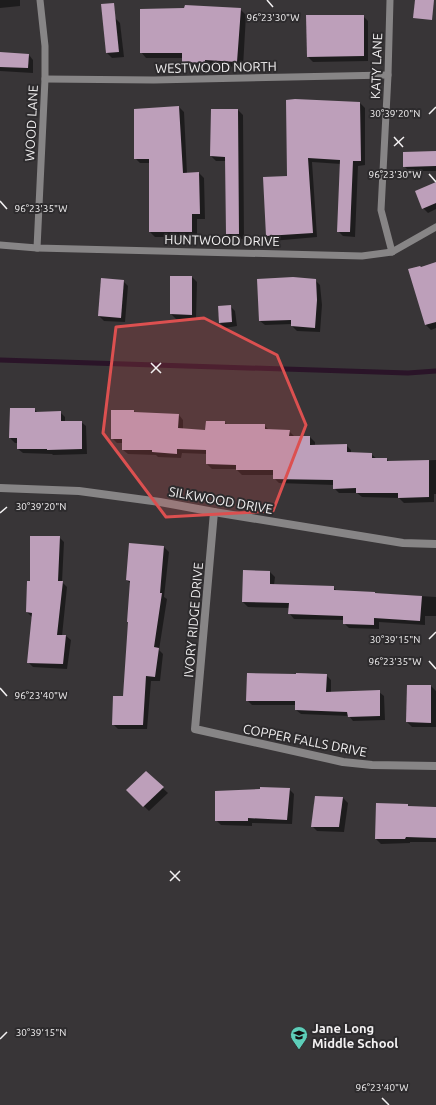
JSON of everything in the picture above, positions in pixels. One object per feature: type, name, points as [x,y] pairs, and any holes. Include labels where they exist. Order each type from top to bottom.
[{"type":"street","name":"SILKWOOD DRIVE","points":[[0,488],[78,491],[160,502],[403,543],[436,544]]},
{"type":"street","name":"IVORY RIDGE DRIVE","points":[[195,729],[214,512]]},
{"type":"street","name":"COPPER FALLS DRIVE","points":[[195,729],[344,762],[372,765],[436,766]]},
{"type":"lane","name":"WOOD LANE","points":[[37,248],[45,79],[45,46],[40,0]]},
{"type":"lane","name":"KATY LANE","points":[[390,0],[388,75],[381,210],[392,252]]},
{"type":"lane","name":"WESTWOOD NORTH","points":[[45,79],[154,80],[388,75]]},
{"type":"lane","name":"HUNTWOOD DRIVE","points":[[0,245],[37,248],[362,256],[392,252],[436,227]]},
{"type":"highlighted area","points":[[204,318],[277,355],[306,425],[273,511],[166,517],[103,433],[116,327]]},
{"type":"building","points":[[415,0],[434,0],[432,20],[413,18]]},
{"type":"building","points":[[114,3],[119,52],[106,53],[101,4]]},
{"type":"building","points":[[185,5],[241,8],[237,62],[205,60],[205,63],[182,62],[182,53],[140,53],[140,9],[184,8]]},
{"type":"building","points":[[306,15],[364,15],[364,56],[307,57]]},
{"type":"building","points":[[0,52],[29,54],[28,68],[0,67]]},
{"type":"building","points":[[295,99],[360,102],[361,161],[353,161],[350,232],[337,232],[340,160],[308,158],[313,233],[266,236],[263,177],[287,176],[286,100]]},
{"type":"building","points":[[179,106],[183,173],[199,172],[200,214],[192,214],[192,232],[149,232],[149,159],[134,159],[134,109]]},
{"type":"building","points":[[211,109],[238,109],[239,234],[226,234],[225,157],[210,156]]},
{"type":"building","points":[[436,151],[436,166],[403,167],[403,152]]},
{"type":"building","points":[[436,182],[436,203],[422,209],[415,191]]},
{"type":"building","points":[[436,262],[436,322],[425,325],[408,269],[421,267]]},
{"type":"building","points":[[170,276],[192,276],[192,315],[170,314]]},
{"type":"building","points":[[293,277],[316,279],[317,300],[315,328],[291,326],[291,320],[259,321],[257,279]]},
{"type":"building","points":[[101,278],[124,280],[121,318],[98,316]]},
{"type":"building","points":[[231,305],[232,322],[219,323],[218,306]]},
{"type":"building","points":[[10,408],[35,408],[35,412],[61,411],[61,421],[82,421],[82,449],[17,449],[17,438],[9,438]]},
{"type":"building","points":[[111,410],[134,410],[134,412],[179,414],[178,428],[205,430],[206,421],[225,421],[225,424],[265,424],[265,429],[290,430],[289,436],[310,436],[310,445],[347,444],[347,452],[372,453],[372,458],[387,458],[387,461],[429,460],[429,497],[398,498],[398,493],[356,493],[356,488],[333,489],[333,480],[273,479],[273,470],[236,470],[236,465],[206,464],[206,450],[177,449],[177,454],[152,452],[152,450],[122,450],[122,439],[111,439]]},
{"type":"building","points":[[30,536],[60,536],[58,581],[63,581],[57,635],[66,635],[63,664],[27,663],[32,613],[26,612],[27,581],[30,581]]},
{"type":"building","points":[[129,543],[164,546],[160,593],[162,593],[154,647],[159,648],[155,677],[146,676],[143,725],[112,725],[113,696],[123,696],[130,581],[126,580]]},
{"type":"building","points":[[243,570],[270,571],[270,584],[334,586],[334,590],[422,596],[420,621],[374,618],[374,625],[343,624],[343,616],[288,614],[289,603],[242,602]]},
{"type":"building","points":[[247,673],[327,674],[326,692],[380,690],[380,716],[348,717],[347,712],[295,710],[295,701],[246,701]]},
{"type":"building","points":[[407,685],[431,685],[431,723],[406,722]]},
{"type":"building","points":[[146,771],[164,787],[143,807],[126,790]]},
{"type":"building","points":[[260,787],[290,788],[287,820],[248,818],[248,821],[215,821],[215,791],[260,789]]},
{"type":"building","points":[[315,796],[343,797],[339,827],[311,827]]},
{"type":"building","points":[[376,803],[436,807],[436,838],[406,837],[405,839],[375,839]]},
{"type":"waterway","points":[[0,360],[408,373],[436,371]]},
{"type":"place","name":"Jane Long Middle School","points":[[299,1050]]}]
